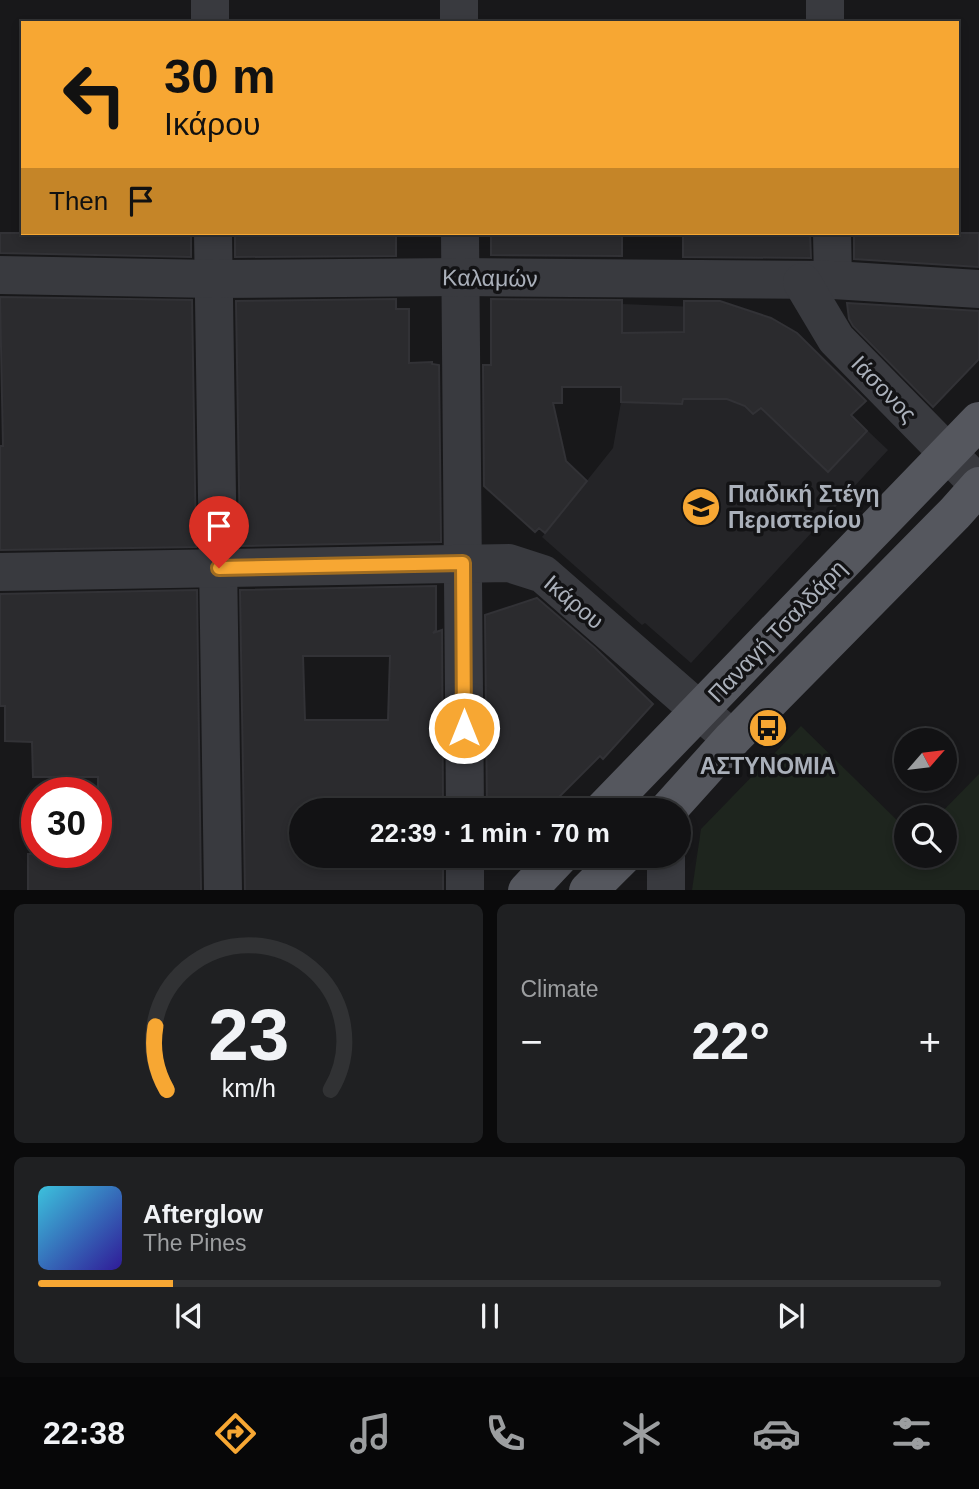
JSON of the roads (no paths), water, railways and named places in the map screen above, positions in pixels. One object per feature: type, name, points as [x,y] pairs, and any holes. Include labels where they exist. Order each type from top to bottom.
[{"type":"main road","name":"Παναγή Τσαλδάρη","points":[[615,798],[821,588],[979,421]]},
{"type":"main road","name":"Παναγή Τσαλδάρη","points":[[679,798],[732,739],[945,523],[979,485]]},
{"type":"main road","points":[[528,890],[549,868]]},
{"type":"main road","points":[[589,890],[611,868]]},
{"type":"street","points":[[210,0],[210,21]]},
{"type":"street","points":[[459,0],[459,21]]},
{"type":"street","points":[[825,0],[825,21]]},
{"type":"street","points":[[214,235],[223,890]]},
{"type":"street","points":[[460,235],[464,798]]},
{"type":"street","name":"Ιάσονος","points":[[831,235],[818,281],[836,339],[979,485]]},
{"type":"street","name":"Καλαμών","points":[[0,275],[214,279],[461,277],[818,281],[979,289]]},
{"type":"street","name":"Ικάρου","points":[[0,572],[509,563],[543,574],[732,739]]},
{"type":"street","points":[[465,868],[465,890]]},
{"type":"street","points":[[666,868],[666,890]]},
{"type":"place","name":"Παιδική Στέγη Περιστερίου","points":[[701,507]]},
{"type":"place","name":"ΑΣΤΥΝΟΜΙΑ","points":[[768,728]]}]
